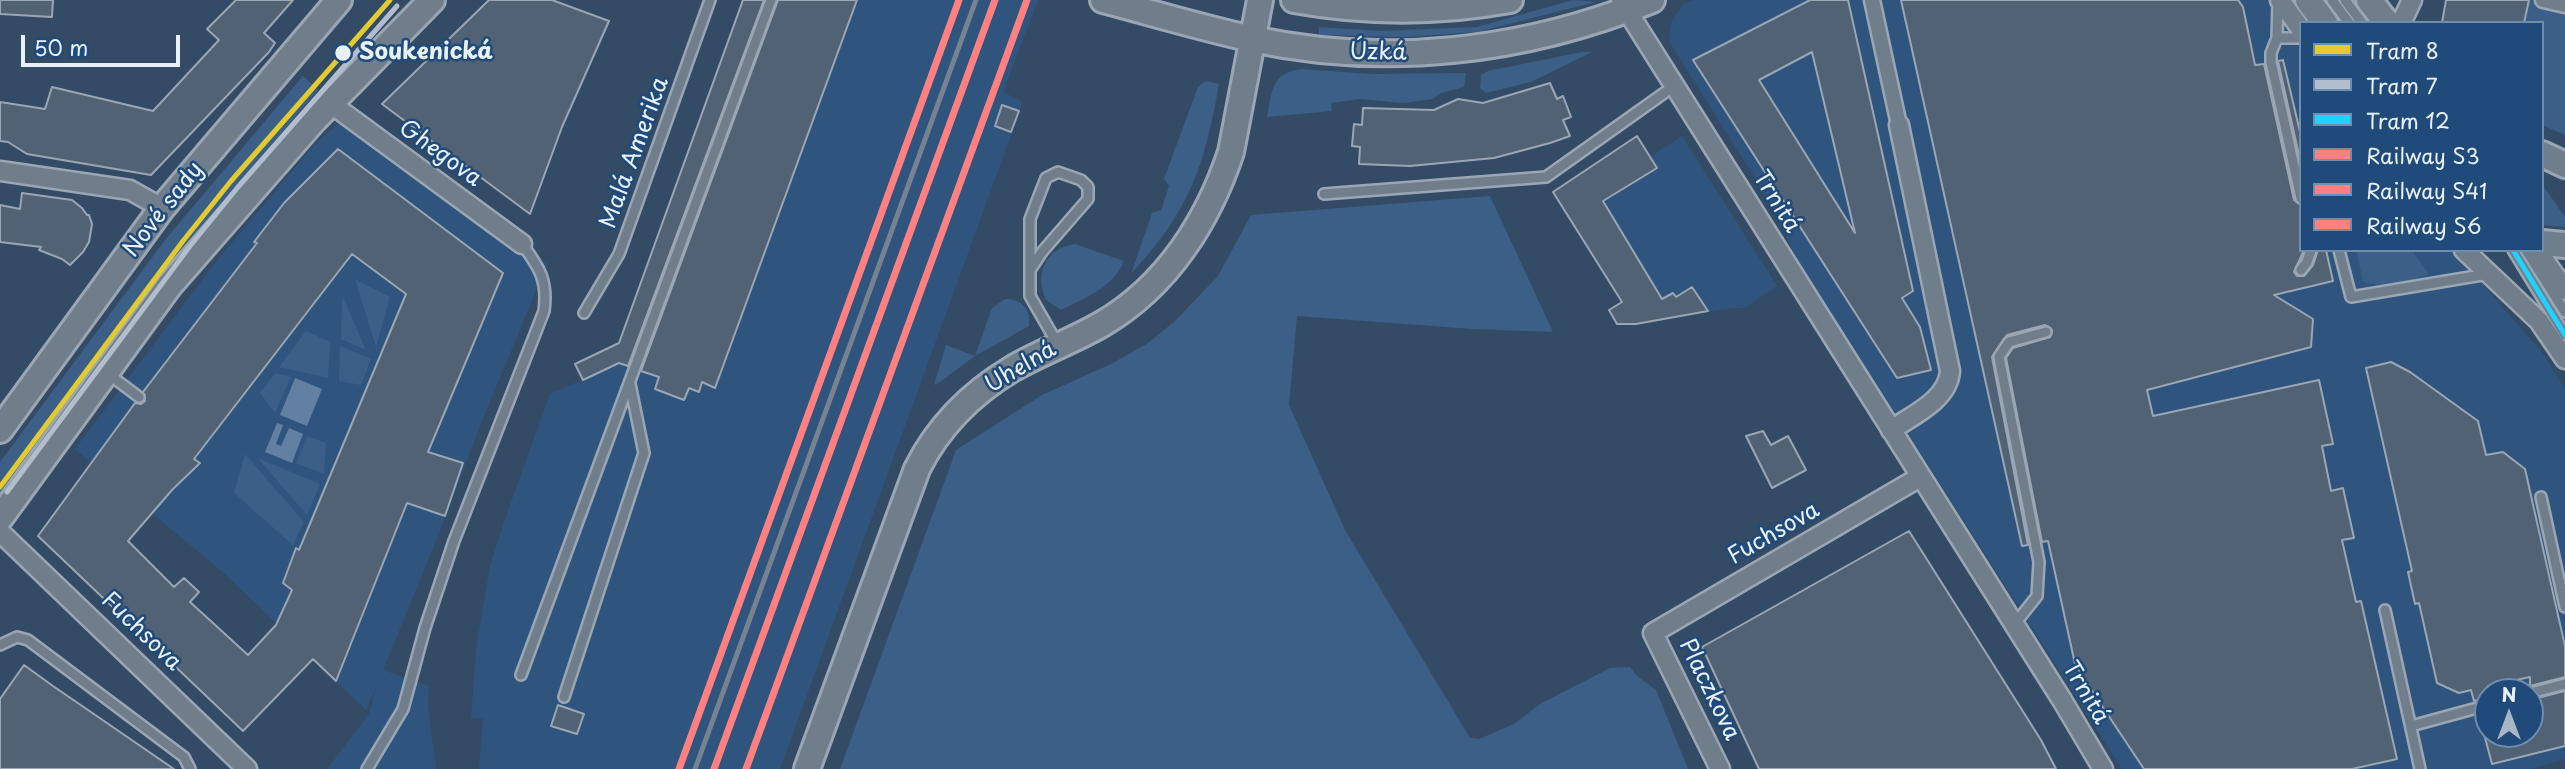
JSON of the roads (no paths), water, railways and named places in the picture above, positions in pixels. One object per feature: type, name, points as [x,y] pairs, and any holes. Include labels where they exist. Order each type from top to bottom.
[{"type":"main road","name":"Nové sady","points":[[0,430],[162,208],[339,0]]},
{"type":"main road","points":[[0,518],[169,286],[330,103],[432,0]]},
{"type":"main road","name":"Úzká","points":[[1103,0],[1252,39],[1334,52],[1394,54],[1447,52],[1524,40],[1623,5],[1652,0]]},
{"type":"main road","name":"Uhelná","points":[[807,769],[917,468],[928,447],[942,428],[988,385],[1013,369],[1102,324],[1142,295],[1169,267],[1194,234],[1219,185],[1231,152],[1260,0]]},
{"type":"main road","name":"Úzká","points":[[1294,0],[1356,8],[1414,10],[1462,8],[1510,0]]},
{"type":"main road","points":[[2308,0],[2324,21]]},
{"type":"main road","points":[[2369,0],[2385,21]]},
{"type":"main road","points":[[2544,155],[2565,165]]},
{"type":"main road","points":[[2544,243],[2565,245]]},
{"type":"street","points":[[1872,0],[1950,371],[1949,382],[1936,399],[1891,430]]},
{"type":"street","points":[[2279,0],[2299,26]]},
{"type":"street","points":[[2402,21],[2412,0]]},
{"type":"street","points":[[2543,0],[2565,5]]},
{"type":"street","name":"Trnitá","points":[[1623,5],[2103,769]]},
{"type":"street","name":"Ghegova","points":[[330,103],[522,244]]},
{"type":"street","points":[[0,171],[130,190],[162,208]]},
{"type":"street","points":[[2467,252],[2539,321],[2565,359]]},
{"type":"street","points":[[2537,252],[2565,290]]},
{"type":"street","name":"Fuchsova","points":[[1653,633],[1920,477]]},
{"type":"street","name":"Fuchsova","points":[[0,532],[247,769]]},
{"type":"street","name":"Placzkova","points":[[1653,633],[1720,769]]},
{"type":"lane","name":"Malá Amerika","points":[[584,313],[619,254],[710,0]]},
{"type":"lane","points":[[521,675],[771,0]]},
{"type":"lane","points":[[2279,0],[2277,38],[2271,53],[2271,62],[2299,189]]},
{"type":"lane","points":[[2332,0],[2348,21]]},
{"type":"lane","points":[[2345,0],[2361,21]]},
{"type":"lane","points":[[2277,38],[2299,38]]},
{"type":"lane","points":[[1324,194],[1546,177],[1674,86]]},
{"type":"lane","points":[[1030,270],[1088,199],[1088,187],[1081,180],[1058,173],[1046,178],[1030,219],[1030,270],[1030,296],[1059,345]]},
{"type":"lane","points":[[367,769],[403,709],[425,628],[454,541],[544,311],[547,291],[539,266],[522,244]]},
{"type":"lane","points":[[2301,270],[2310,252]]},
{"type":"lane","points":[[2340,252],[2351,297],[2490,274]]},
{"type":"lane","points":[[2514,252],[2565,335]]},
{"type":"lane","points":[[2527,252],[2565,312]]},
{"type":"lane","points":[[2014,625],[2037,596],[2039,562],[1999,356],[2009,342],[2046,332]]},
{"type":"lane","points":[[106,372],[139,397]]},
{"type":"lane","points":[[564,696],[644,453],[630,382]]},
{"type":"lane","points":[[2541,497],[2565,607]]},
{"type":"lane","points":[[2385,610],[2420,769]]},
{"type":"lane","points":[[0,645],[17,637],[28,640],[184,757],[190,769]]},
{"type":"lane","points":[[2544,689],[2565,684]]},
{"type":"lane","points":[[2411,726],[2474,709]]},
{"type":"railway","points":[[695,769],[976,0]]},
{"type":"tram line","name":"8","points":[[0,487],[183,241],[231,181],[390,0]]},
{"type":"tram line","name":"7","points":[[7,492],[190,246],[238,187],[397,6]]},
{"type":"tram line","name":"12","points":[[2514,252],[2565,335]]},
{"type":"rail line","name":"S41","points":[[679,769],[959,0]]},
{"type":"rail line","name":"S3","points":[[714,769],[995,0]]},
{"type":"rail line","name":"S6","points":[[746,769],[1027,0]]},
{"type":"place","name":"Soukenická","points":[[343,53]]}]
